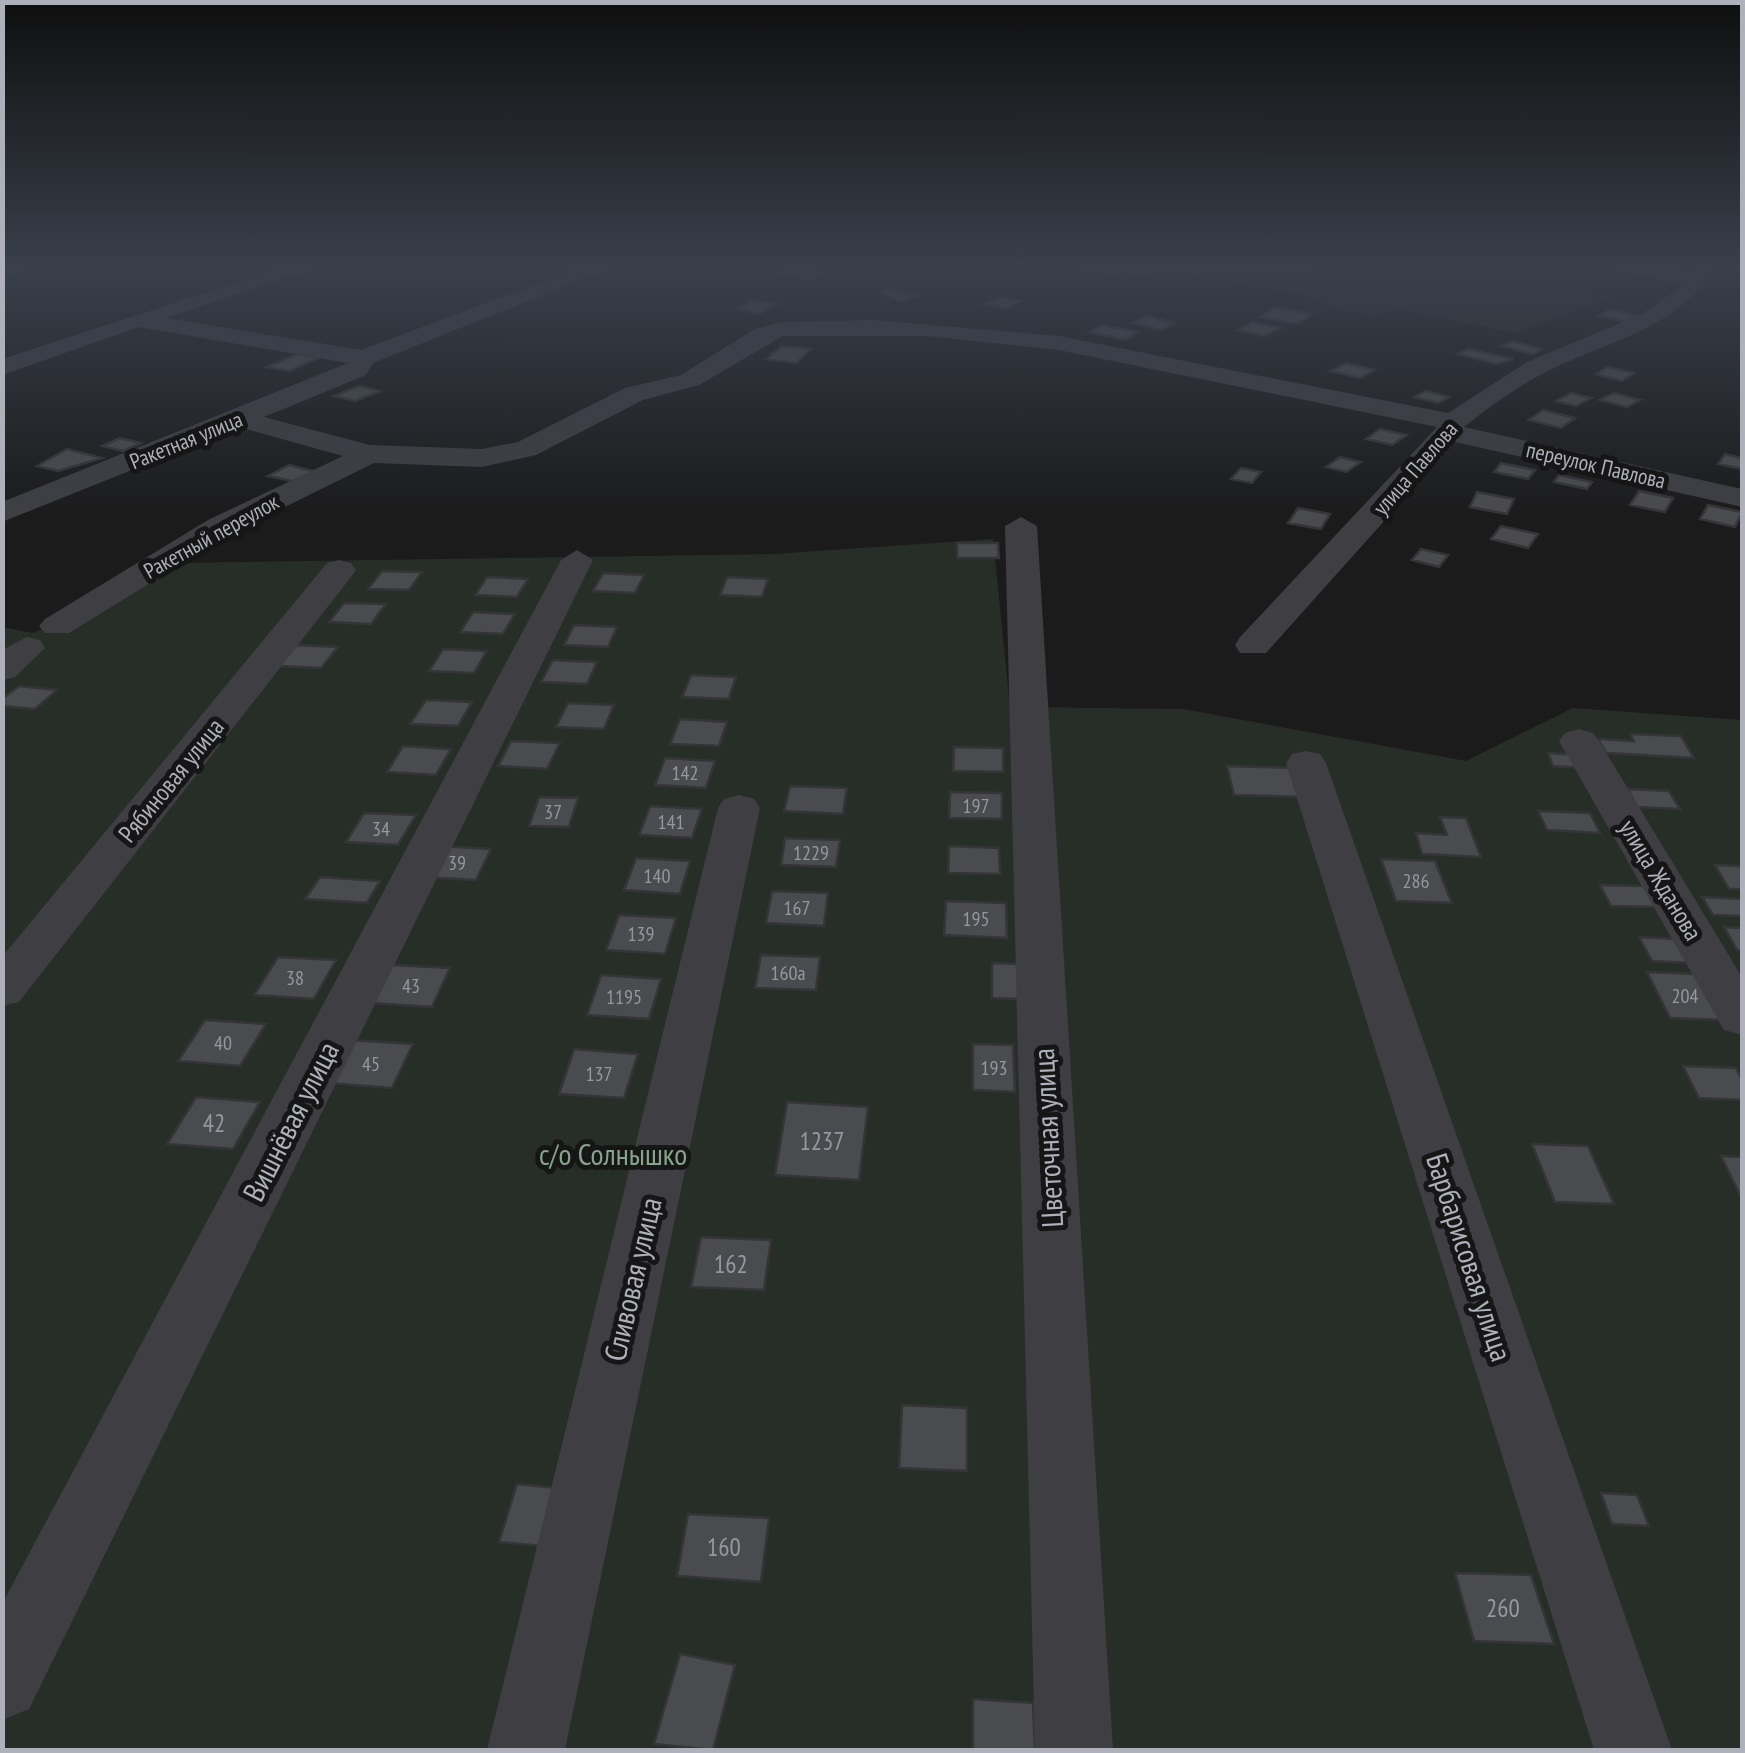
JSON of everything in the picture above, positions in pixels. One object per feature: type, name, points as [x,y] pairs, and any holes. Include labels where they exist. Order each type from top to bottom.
[{"type":"street","points":[[2,368],[53,350]]},
{"type":"street","points":[[314,350],[363,358]]},
{"type":"street","name":"Ракетная улица","points":[[2,513],[357,370],[363,358],[385,350]]},
{"type":"street","name":"Ракетный переулок","points":[[239,419],[369,454],[482,458],[526,448],[617,402],[690,380],[738,350]]},
{"type":"street","name":"Ракетный переулок","points":[[1087,350],[1144,360]]},
{"type":"street","name":"улица Павлова","points":[[1252,645],[1450,427],[1535,368],[1579,350]]},
{"type":"street","name":"переулок Павлова","points":[[1144,360],[1450,427],[1742,498]]},
{"type":"street","name":"Ракетный переулок","points":[[57,626],[219,527],[369,454]]},
{"type":"street","name":"Цветочная улица","points":[[1020,526],[1074,1750]]},
{"type":"street","name":"Вишнёвая улица","points":[[2,1682],[577,560]]},
{"type":"street","name":"Рябиновая улица","points":[[2,990],[340,570]]},
{"type":"street","name":"улица Жданова","points":[[1579,742],[1742,1018]]},
{"type":"street","name":"Барбарисовая улица","points":[[1306,763],[1633,1750]]},
{"type":"street","name":"Сливовая улица","points":[[526,1750],[739,808]]},
{"type":"green space","name":"с/о Солнышко","points":[[993,539],[1010,707],[1183,709],[1466,761],[1573,708],[1742,720],[1742,1750],[3,1750],[2,627],[33,633],[171,563],[773,554]]},
{"type":"building","points":[[777,350],[810,350],[796,363],[766,359]]},
{"type":"building","points":[[1472,350],[1513,359],[1496,364],[1457,354]]},
{"type":"building","points":[[297,354],[318,358],[289,371],[267,367]]},
{"type":"building","points":[[1346,363],[1375,370],[1360,378],[1330,371]]},
{"type":"building","points":[[1608,367],[1634,373],[1622,381],[1596,374]]},
{"type":"building","points":[[359,386],[380,391],[355,401],[334,396]]},
{"type":"building","points":[[1426,391],[1449,397],[1438,403],[1414,397]]},
{"type":"building","points":[[1571,393],[1591,398],[1576,406],[1556,401]]},
{"type":"building","points":[[1614,393],[1640,400],[1627,407],[1600,400]]},
{"type":"building","points":[[1543,410],[1575,418],[1561,428],[1529,420]]},
{"type":"building","points":[[1380,429],[1407,435],[1392,445],[1366,439]]},
{"type":"building","points":[[120,438],[141,443],[123,451],[102,446]]},
{"type":"building","points":[[67,449],[102,458],[58,471],[37,466]]},
{"type":"building","points":[[1725,454],[1742,458],[1742,469],[1718,464]]},
{"type":"building","points":[[1340,457],[1361,462],[1346,472],[1326,467]]},
{"type":"building","points":[[1501,463],[1535,470],[1528,479],[1494,472]]},
{"type":"building","points":[[289,465],[317,472],[297,482],[268,476]]},
{"type":"building","points":[[1241,468],[1261,472],[1252,483],[1231,479]]},
{"type":"building","points":[[1559,475],[1592,482],[1587,489],[1554,482]]},
{"type":"building","points":[[1639,491],[1673,498],[1665,512],[1630,505]]},
{"type":"building","points":[[1477,492],[1514,499],[1507,514],[1470,507]]},
{"type":"building","points":[[1708,505],[1742,512],[1735,527],[1700,519]]},
{"type":"building","points":[[1298,508],[1330,514],[1321,529],[1288,523]]},
{"type":"building","points":[[1501,526],[1538,534],[1528,548],[1491,539]]},
{"type":"building","points":[[957,543],[998,543],[999,558],[957,558]]},
{"type":"building","points":[[1421,549],[1448,555],[1439,567],[1412,560]]},
{"type":"building","points":[[382,571],[422,572],[409,590],[368,589]]},
{"type":"building","points":[[603,573],[644,575],[635,593],[593,591]]},
{"type":"building","points":[[487,577],[528,579],[517,597],[475,595]]},
{"type":"building","points":[[727,577],[768,579],[762,597],[720,595]]},
{"type":"building","points":[[344,603],[386,604],[371,624],[329,622]]},
{"type":"building","points":[[473,612],[515,614],[503,634],[460,632]]},
{"type":"building","points":[[574,625],[617,627],[608,647],[564,645]]},
{"type":"building","points":[[295,645],[338,647],[321,668],[277,666]]},
{"type":"building","points":[[443,649],[487,651],[474,673],[429,671]]},
{"type":"building","points":[[553,660],[597,662],[587,684],[541,682]]},
{"type":"building","points":[[691,675],[736,677],[729,699],[682,697]]},
{"type":"building","points":[[19,686],[57,690],[35,709],[2,706],[2,699]]},
{"type":"building","points":[[426,700],[472,702],[458,726],[410,724]]},
{"type":"building","points":[[568,703],[614,705],[604,729],[556,727]]},
{"type":"building","points":[[680,719],[727,722],[719,746],[670,744]]},
{"type":"building","points":[[1630,734],[1681,736],[1694,758],[1606,753],[1598,739],[1634,741]]},
{"type":"building","points":[[511,741],[560,743],[547,769],[498,766]]},
{"type":"building","points":[[403,746],[451,749],[436,775],[387,772]]},
{"type":"building","points":[[954,747],[1003,748],[1003,772],[953,771]]},
{"type":"building","points":[[1548,753],[1577,755],[1583,768],[1553,766]]},
{"type":"building","points":[[665,758],[715,761],[706,788],[655,785]]},
{"type":"building","points":[[1227,766],[1298,768],[1307,797],[1234,795]]},
{"type":"building","points":[[790,786],[847,788],[843,814],[784,811]]},
{"type":"building","points":[[1628,789],[1669,791],[1680,809],[1637,807]]},
{"type":"building","points":[[950,792],[1002,793],[1002,819],[949,818]]},
{"type":"building","points":[[539,797],[578,798],[569,827],[529,826]]},
{"type":"building","points":[[650,806],[702,809],[692,838],[639,835]]},
{"type":"building","points":[[1538,811],[1590,813],[1600,833],[1547,830]]},
{"type":"building","points":[[364,813],[416,815],[398,845],[346,842]]},
{"type":"building","points":[[1440,817],[1466,818],[1481,857],[1422,854],[1416,833],[1447,835]]},
{"type":"building","points":[[785,838],[840,840],[836,867],[781,865]]},
{"type":"building","points":[[438,846],[491,849],[476,880],[421,877]]},
{"type":"building","points":[[949,846],[999,848],[1000,874],[948,873]]},
{"type":"building","points":[[636,858],[690,861],[680,894],[624,890]]},
{"type":"building","points":[[1381,859],[1435,861],[1452,903],[1396,901]]},
{"type":"building","points":[[1715,865],[1742,866],[1742,889],[1729,889]]},
{"type":"building","points":[[320,877],[380,881],[367,903],[305,899]]},
{"type":"building","points":[[1600,885],[1644,886],[1656,907],[1611,906]]},
{"type":"building","points":[[772,891],[828,893],[824,926],[766,923]]},
{"type":"building","points":[[1702,897],[1742,899],[1742,916],[1713,915]]},
{"type":"building","points":[[946,901],[1006,903],[1007,938],[944,935]]},
{"type":"building","points":[[619,915],[676,918],[665,954],[606,950]]},
{"type":"building","points":[[1724,927],[1742,928],[1742,950],[1737,950]]},
{"type":"building","points":[[1639,937],[1678,939],[1691,963],[1652,961]]},
{"type":"building","points":[[761,955],[820,957],[816,990],[755,988]]},
{"type":"building","points":[[278,957],[336,960],[314,999],[254,995]]},
{"type":"building","points":[[992,963],[1019,964],[1020,999],[992,998]]},
{"type":"building","points":[[392,965],[450,968],[432,1007],[371,1003]]},
{"type":"building","points":[[1647,972],[1698,974],[1724,1020],[1670,1018]]},
{"type":"building","points":[[601,975],[661,979],[649,1019],[587,1015]]},
{"type":"building","points":[[205,1020],[266,1024],[240,1066],[178,1061]]},
{"type":"building","points":[[351,1040],[413,1044],[392,1088],[328,1083]]},
{"type":"building","points":[[973,1044],[1013,1045],[1015,1092],[973,1090]]},
{"type":"building","points":[[574,1049],[638,1054],[624,1098],[559,1094]]},
{"type":"building","points":[[1683,1066],[1736,1068],[1742,1080],[1742,1100],[1699,1098]]},
{"type":"building","points":[[196,1097],[260,1102],[233,1149],[167,1144]]},
{"type":"building","points":[[787,1102],[868,1107],[859,1180],[775,1175]]},
{"type":"building","points":[[1532,1144],[1588,1146],[1614,1204],[1555,1202]]},
{"type":"building","points":[[1721,1156],[1742,1157],[1742,1199]]},
{"type":"building","points":[[701,1237],[771,1240],[764,1290],[691,1287]]},
{"type":"building","points":[[902,1405],[967,1408],[967,1471],[899,1468]]},
{"type":"building","points":[[517,1484],[568,1489],[552,1547],[499,1542]]},
{"type":"building","points":[[1601,1493],[1637,1495],[1649,1526],[1612,1524]]},
{"type":"building","points":[[688,1514],[769,1518],[761,1582],[677,1576]]},
{"type":"building","points":[[1455,1573],[1531,1575],[1554,1644],[1474,1641]]},
{"type":"building","points":[[680,1654],[735,1665],[713,1750],[654,1744]]},
{"type":"building","points":[[973,1699],[1033,1703],[1035,1750],[973,1750]]}]
